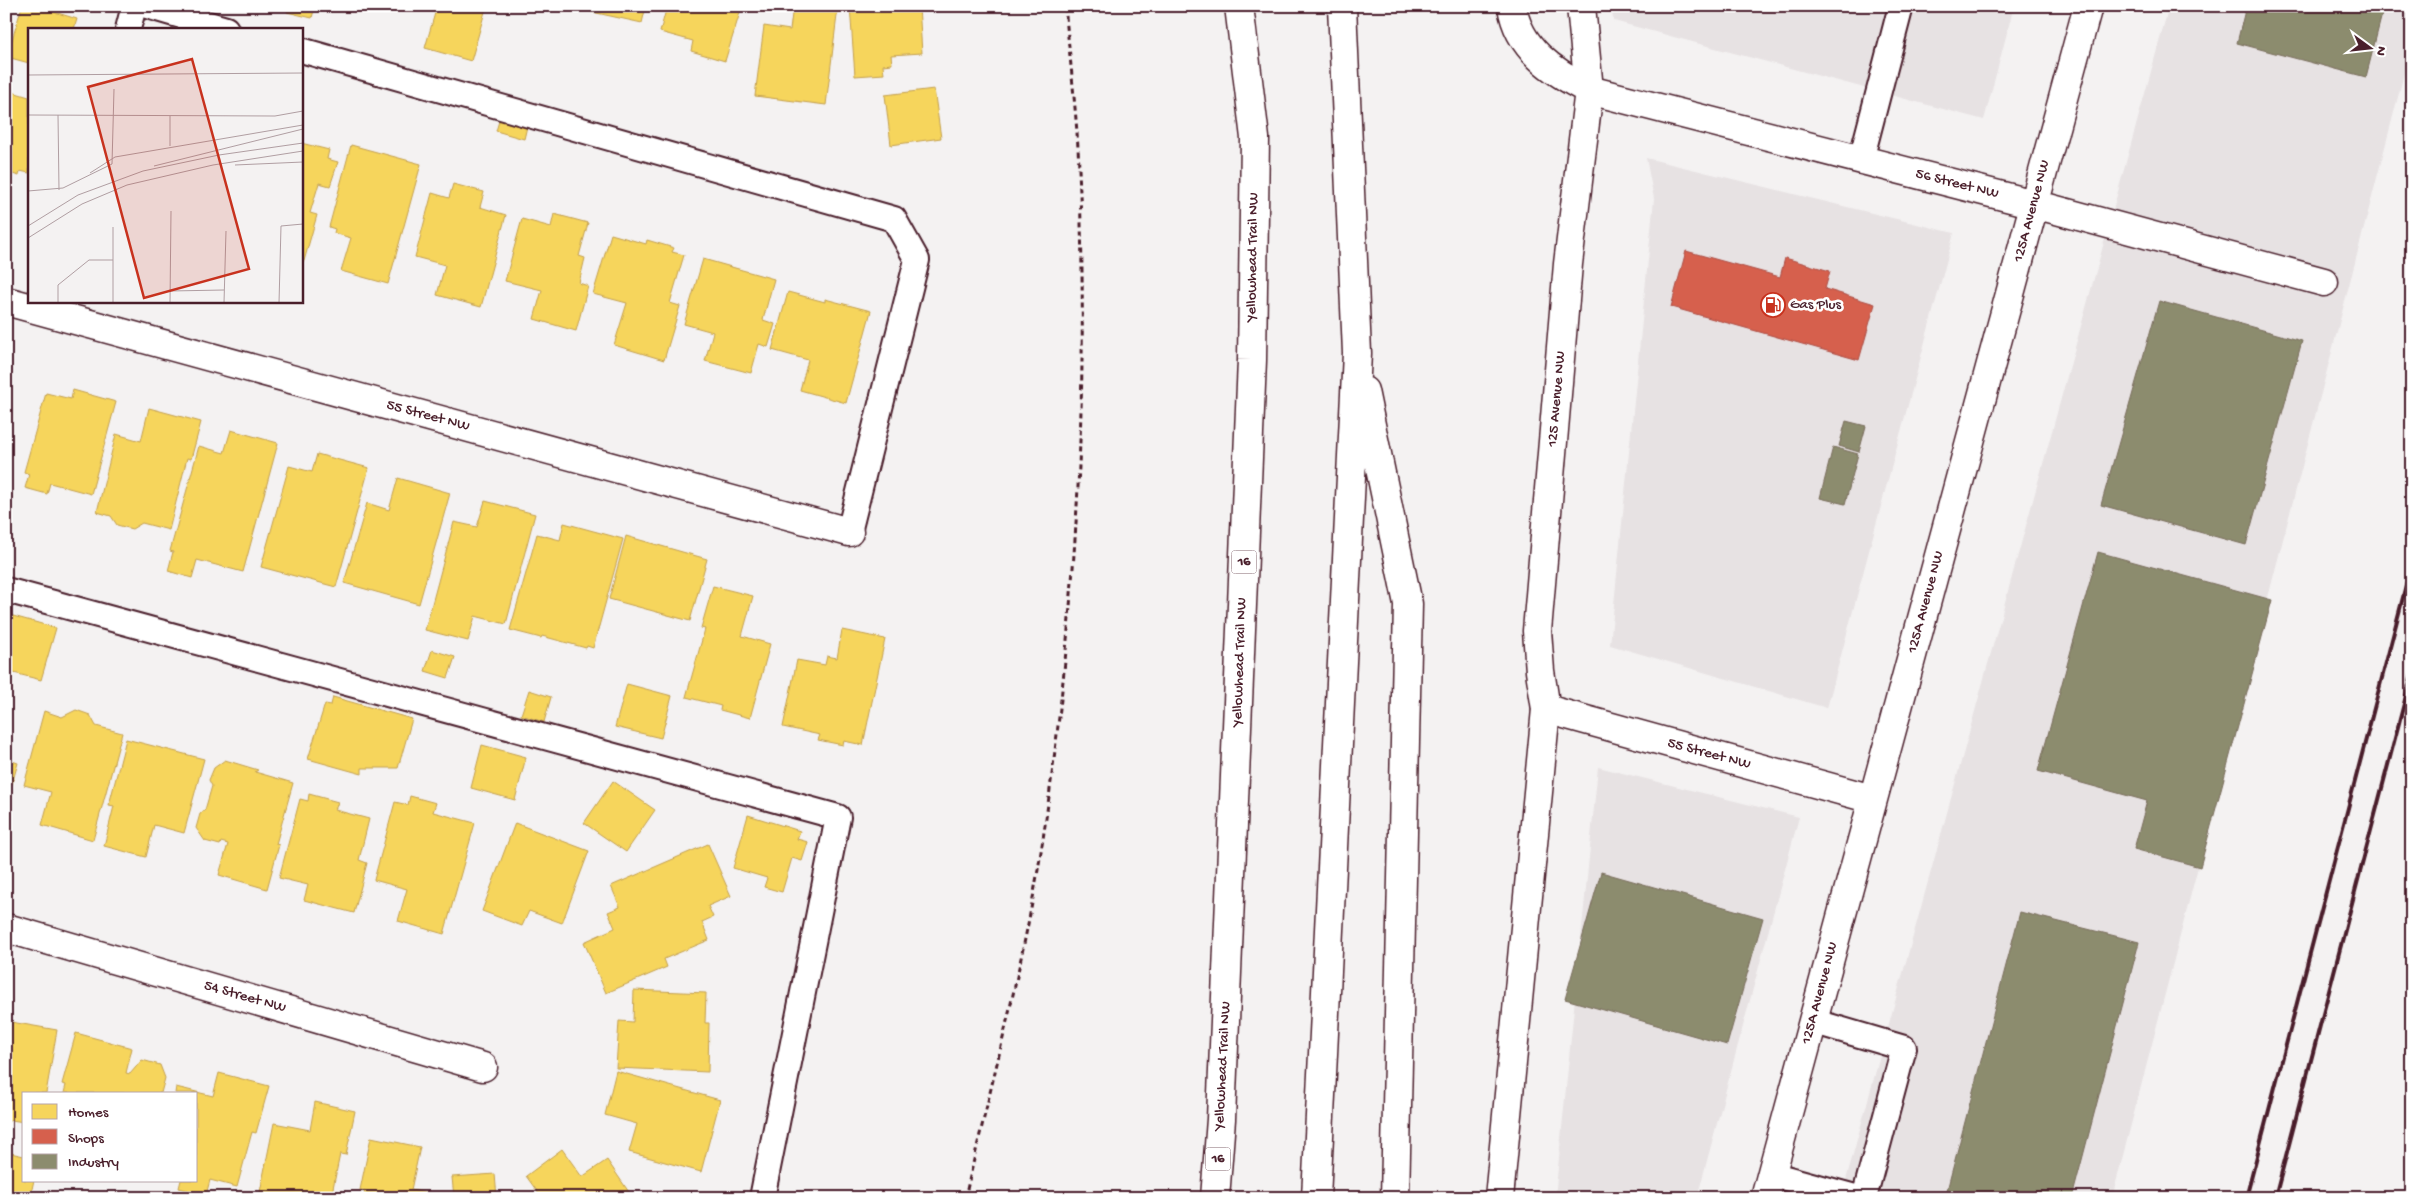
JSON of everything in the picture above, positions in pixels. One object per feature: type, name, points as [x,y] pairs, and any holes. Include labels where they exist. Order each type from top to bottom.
[{"type":"main road","name":"Yellowhead Trail NW","points":[[1215,1198],[1222,1119],[1253,321],[1255,138],[1239,6]]},
{"type":"main road","points":[[1316,1198],[1357,353],[1342,6]]},
{"type":"main road","points":[[1512,6],[1514,21],[1526,43],[1541,60],[1562,77],[1589,90]]},
{"type":"main road","name":"125 Avenue NW","points":[[1499,1198],[1546,709],[1540,671],[1537,631],[1568,264],[1589,90],[1581,6]]},
{"type":"main road","name":"125A Avenue NW","points":[[1768,1186],[2088,6]]},
{"type":"main road","name":"56 Street NW","points":[[1589,90],[2034,204],[2324,282]]},
{"type":"main road","name":"55 Street NW","points":[[6,301],[52,307],[849,532]]},
{"type":"main road","points":[[1357,353],[1408,604],[1394,1198]]},
{"type":"main road","name":"55 Street NW","points":[[1546,709],[1872,799]]},
{"type":"main road","name":"54 Street NW","points":[[6,928],[483,1067]]},
{"type":"main road","points":[[1201,1198],[1222,1119]]},
{"type":"lane","points":[[128,28],[134,6]]},
{"type":"lane","points":[[148,6],[223,28]]},
{"type":"lane","points":[[1861,160],[1901,6]]},
{"type":"lane","points":[[302,50],[894,219],[918,260],[849,532]]},
{"type":"lane","points":[[6,590],[838,817],[762,1198]]},
{"type":"lane","points":[[1812,1021],[1904,1048],[1864,1198]]},
{"type":"lane","points":[[1768,1186],[1859,1198]]},
{"type":"path","points":[[965,1198],[1022,952],[1044,832],[1064,663],[1076,526],[1083,363],[1080,206],[1079,167],[1065,6]]},
{"type":"shaded area","points":[[1610,6],[2014,6],[1984,120],[1614,21]]},
{"type":"shaded area","points":[[2169,6],[2412,6],[2412,43],[2112,1198],[1841,1198]]},
{"type":"shaded area","points":[[1646,158],[1954,233],[1827,708],[1610,645],[1654,199]]},
{"type":"shaded area","points":[[1598,767],[1799,817],[1697,1198],[1555,1198]]},
{"type":"building: Homes","points":[[22,6],[35,6],[77,19],[74,28],[28,28],[28,63],[7,57]]},
{"type":"building: Homes","points":[[288,6],[315,6],[312,18],[287,12]]},
{"type":"building: Homes","points":[[437,6],[486,8],[471,61],[425,48]]},
{"type":"building: Homes","points":[[584,6],[646,6],[642,23],[583,10]]},
{"type":"building: Homes","points":[[667,6],[742,6],[725,61],[691,51],[693,41],[660,32]]},
{"type":"building: Homes","points":[[793,6],[838,7],[826,105],[755,96],[764,26],[790,30]]},
{"type":"building: Homes","points":[[850,6],[919,6],[922,53],[891,55],[892,64],[883,65],[884,74],[855,76]]},
{"type":"building: Homes","points":[[934,89],[941,138],[891,145],[885,95]]},
{"type":"building: Homes","points":[[6,90],[28,97],[28,173],[20,171],[19,176],[6,172]]},
{"type":"building: Homes","points":[[502,111],[529,118],[524,139],[496,131]]},
{"type":"building: Homes","points":[[302,143],[329,150],[327,159],[338,162],[330,186],[319,183],[310,213],[317,215],[304,261],[302,261]]},
{"type":"building: Homes","points":[[351,145],[421,164],[388,284],[341,271],[351,238],[334,233],[335,229],[329,227]]},
{"type":"building: Homes","points":[[453,184],[484,192],[480,207],[506,215],[481,307],[437,295],[445,265],[415,257],[432,193],[449,198]]},
{"type":"building: Homes","points":[[554,214],[588,223],[579,256],[585,258],[579,283],[588,286],[576,331],[534,319],[542,290],[505,281],[522,219],[551,227]]},
{"type":"building: Homes","points":[[611,234],[646,244],[647,240],[674,248],[672,252],[684,255],[670,303],[680,306],[664,360],[614,345],[627,303],[593,294]]},
{"type":"building: Homes","points":[[703,259],[774,279],[763,320],[775,324],[768,347],[759,344],[751,373],[705,361],[713,332],[684,324]]},
{"type":"building: Homes","points":[[788,292],[871,311],[846,403],[800,390],[808,360],[772,350]]},
{"type":"building: Homes","points":[[73,390],[116,402],[91,494],[50,483],[47,494],[25,488],[29,474],[24,472],[46,393],[71,399]]},
{"type":"building: Homes","points":[[149,408],[201,422],[191,459],[187,458],[169,530],[142,523],[132,529],[117,525],[111,516],[97,512],[116,434],[141,441]]},
{"type":"building: Homes","points":[[231,430],[278,443],[243,572],[197,560],[192,578],[168,571],[173,552],[170,551],[199,446],[224,453]]},
{"type":"building: Homes","points":[[317,454],[369,468],[336,587],[261,567],[289,466],[312,472]]},
{"type":"building: Homes","points":[[398,478],[450,493],[419,604],[344,583],[367,503],[389,510]]},
{"type":"building: Homes","points":[[485,501],[535,514],[506,624],[475,616],[468,641],[425,630],[454,522],[477,527]]},
{"type":"building: Homes","points":[[564,523],[623,539],[593,648],[510,630],[537,534],[560,540]]},
{"type":"building: Homes","points":[[626,536],[707,559],[690,621],[609,599]]},
{"type":"building: Homes","points":[[713,586],[753,596],[742,636],[770,644],[750,718],[720,710],[721,706],[686,697],[705,629],[701,628]]},
{"type":"building: Homes","points":[[6,614],[56,628],[41,680],[6,671]]},
{"type":"building: Homes","points":[[842,630],[885,639],[863,745],[844,741],[843,745],[818,740],[820,735],[783,727],[797,660],[825,665],[827,656],[837,658]]},
{"type":"building: Homes","points":[[432,650],[455,657],[448,678],[425,671]]},
{"type":"building: Homes","points":[[627,684],[672,696],[661,738],[615,727]]},
{"type":"building: Homes","points":[[529,690],[551,697],[544,722],[521,715]]},
{"type":"building: Homes","points":[[333,697],[412,719],[398,768],[362,768],[362,774],[308,759],[325,704],[331,705]]},
{"type":"building: Homes","points":[[76,710],[90,715],[96,726],[122,733],[93,840],[42,825],[51,792],[24,785],[44,711],[62,717]]},
{"type":"building: Homes","points":[[126,739],[204,759],[184,833],[154,825],[146,857],[104,846],[114,806],[109,805]]},
{"type":"building: Homes","points":[[482,745],[526,757],[515,800],[471,788]]},
{"type":"building: Homes","points":[[6,759],[18,763],[6,804]]},
{"type":"building: Homes","points":[[225,760],[258,770],[255,772],[293,783],[276,844],[279,845],[267,889],[219,875],[228,844],[221,842],[220,845],[205,841],[196,828],[200,814],[205,810],[212,786],[209,780],[214,768]]},
{"type":"building: Homes","points":[[613,781],[655,810],[626,852],[584,823]]},
{"type":"building: Homes","points":[[309,794],[338,802],[335,810],[369,819],[359,860],[367,863],[354,913],[304,900],[308,885],[279,878],[300,799],[308,801]]},
{"type":"building: Homes","points":[[410,796],[436,803],[433,812],[475,823],[444,934],[398,921],[407,889],[374,880],[395,802],[408,805]]},
{"type":"building: Homes","points":[[748,815],[800,831],[797,839],[808,842],[802,861],[792,858],[782,892],[764,887],[767,878],[733,868]]},
{"type":"building: Homes","points":[[515,823],[589,851],[562,923],[529,911],[522,926],[482,911]]},
{"type":"building: Homes","points":[[708,844],[731,896],[708,906],[713,917],[702,922],[709,940],[664,959],[667,967],[606,993],[584,942],[615,928],[608,912],[620,907],[611,886]]},
{"type":"building: Homes","points":[[634,990],[706,993],[705,1023],[709,1023],[708,1072],[616,1068],[619,1021],[633,1022]]},
{"type":"building: Homes","points":[[11,1022],[57,1030],[46,1092],[22,1092],[22,1122],[11,1120],[6,1123],[6,1045]]},
{"type":"building: Homes","points":[[76,1033],[132,1048],[126,1073],[130,1074],[142,1060],[160,1065],[165,1078],[161,1092],[64,1092],[66,1085],[62,1084]]},
{"type":"building: Homes","points":[[616,1071],[720,1100],[701,1172],[629,1152],[637,1124],[605,1115]]},
{"type":"building: Homes","points":[[219,1073],[269,1086],[256,1133],[252,1132],[237,1187],[210,1180],[206,1195],[179,1188],[180,1182],[198,1182],[198,1092],[213,1096]]},
{"type":"building: Homes","points":[[176,1087],[197,1092],[175,1092]]},
{"type":"building: Homes","points":[[315,1102],[355,1111],[346,1155],[340,1154],[331,1198],[285,1198],[260,1192],[274,1123],[310,1130]]},
{"type":"building: Homes","points":[[371,1137],[420,1147],[411,1190],[437,1195],[436,1198],[363,1198],[365,1191],[360,1190]]},
{"type":"building: Homes","points":[[562,1149],[582,1177],[607,1160],[633,1198],[542,1198],[526,1176]]},
{"type":"building: Homes","points":[[6,1152],[22,1156],[22,1182],[34,1182],[30,1198],[6,1198]]},
{"type":"building: Homes","points":[[495,1174],[497,1198],[454,1198],[452,1177]]},
{"type":"building: Shops","name":"Gas Plus","points":[[1686,251],[1780,277],[1785,258],[1830,271],[1825,289],[1875,304],[1859,360],[1671,307]]},
{"type":"building: Industry","points":[[2246,6],[2384,6],[2366,77],[2237,43]]},
{"type":"building: Industry","points":[[2159,301],[2302,341],[2246,545],[2101,505]]},
{"type":"building: Industry","points":[[1846,421],[1866,426],[1859,452],[1839,446]]},
{"type":"building: Industry","points":[[1833,447],[1858,454],[1845,504],[1820,498]]},
{"type":"building: Industry","points":[[2098,552],[2272,600],[2200,867],[2134,849],[2147,801],[2038,771]]},
{"type":"building: Industry","points":[[1601,872],[1763,918],[1727,1045],[1565,999]]},
{"type":"building: Industry","points":[[2020,912],[2139,942],[2072,1198],[1945,1198]]},
{"type":"railway","points":[[2246,1198],[2412,563]]},
{"type":"railway","points":[[2275,1198],[2412,673]]},
{"type":"place","name":"Gas Plus","points":[[1773,305]]}]
